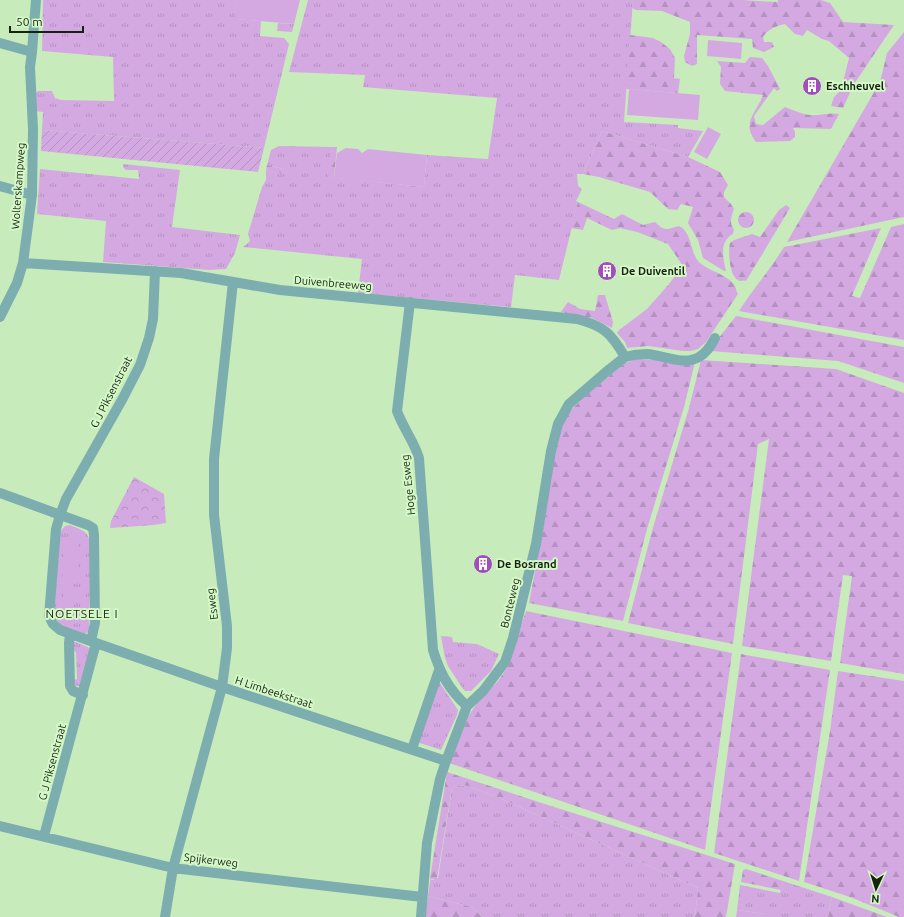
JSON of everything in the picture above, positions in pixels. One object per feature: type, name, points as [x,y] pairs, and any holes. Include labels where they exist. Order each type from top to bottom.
[{"type":"street","name":"Wolterskampweg","points":[[0,317],[16,283],[23,263],[32,195],[33,129],[30,67],[36,0]]},
{"type":"street","points":[[0,43],[32,52]]},
{"type":"street","points":[[0,186],[32,195]]},
{"type":"street","name":"Duivenbreeweg","points":[[23,263],[181,273],[280,290],[577,319],[594,324],[607,332],[616,341],[626,357]]},
{"type":"street","name":"G J Piksenstraat","points":[[94,642],[60,630],[53,624],[49,616],[56,529],[66,500],[140,365],[149,338],[153,319],[155,271]]},
{"type":"street","name":"Esweg","points":[[165,917],[173,868],[222,687],[227,648],[227,626],[214,515],[214,459],[233,282]]},
{"type":"street","name":"Hoge Esweg","points":[[410,302],[397,411],[416,446],[419,458],[433,650],[440,670],[450,688],[467,706]]},
{"type":"street","name":"Bonteweg","points":[[421,917],[427,843],[440,779],[467,706],[482,692],[501,668],[505,662],[513,638],[536,544],[551,451],[558,424],[569,404],[626,357],[647,354],[682,360],[692,360],[707,351],[715,338]]},
{"type":"street","points":[[0,493],[60,515]]},
{"type":"street","name":"G J Piksenstraat","points":[[44,836],[83,695],[94,642],[95,623],[94,535],[92,528],[88,525],[60,515]]},
{"type":"street","points":[[70,634],[70,686],[74,691],[83,695]]},
{"type":"street","name":"H Limbeekstraat","points":[[94,642],[222,687],[446,761]]},
{"type":"street","points":[[412,749],[440,670]]},
{"type":"street","name":"Spijkerweg","points":[[0,826],[173,868],[422,897]]},
{"type":"green space","points":[[43,0],[237,0],[236,19],[261,21],[260,36],[284,38],[289,44],[264,148],[42,130],[43,112],[35,111],[34,93],[39,91],[52,91],[55,98],[61,100],[114,101],[113,57],[42,51]]},
{"type":"green space","points":[[237,0],[300,0],[294,24],[235,19]]},
{"type":"green space","points":[[308,0],[633,0],[624,122],[678,125],[678,128],[703,131],[688,157],[602,131],[583,174],[577,174],[578,186],[582,189],[576,201],[578,202],[559,280],[515,275],[511,307],[358,293],[362,259],[243,247],[250,241],[248,234],[262,187],[266,180],[266,171],[283,172],[283,169],[267,165],[271,150],[279,146],[332,147],[329,177],[424,187],[427,155],[488,159],[497,98],[363,87],[365,75],[289,72]]},
{"type":"green space","points":[[633,0],[741,0],[778,2],[778,0],[821,0],[830,3],[843,22],[894,25],[854,84],[843,108],[831,106],[834,97],[841,90],[849,58],[829,41],[822,39],[807,30],[803,36],[795,34],[785,24],[772,28],[765,34],[763,37],[764,42],[772,42],[774,47],[764,52],[753,48],[752,39],[697,35],[697,64],[692,66],[685,62],[684,56],[690,34],[690,22],[662,11],[636,10],[632,8]]},
{"type":"green space","points":[[278,23],[294,24],[292,32],[277,31]]},
{"type":"green space","points":[[904,32],[904,217],[787,242],[880,82],[887,53]]},
{"type":"green space","points":[[630,35],[653,38],[670,49],[675,58],[674,78],[680,79],[678,93],[626,89]]},
{"type":"green space","points":[[708,40],[742,43],[741,59],[707,56]]},
{"type":"green space","points":[[750,57],[762,58],[780,89],[777,91],[774,88],[754,116],[756,124],[763,125],[785,107],[810,115],[832,113],[839,114],[831,129],[793,128],[795,137],[790,141],[756,142],[750,129],[750,124],[751,118],[763,95],[725,91],[720,84],[721,67],[717,61],[745,63]]},
{"type":"green space","points":[[629,89],[700,95],[698,120],[627,115]]},
{"type":"green space","points":[[708,127],[721,134],[707,159],[694,152]]},
{"type":"green space","points":[[42,130],[264,148],[258,172],[41,151]]},
{"type":"green space","points":[[602,131],[688,157],[720,172],[728,185],[724,192],[724,197],[734,209],[731,220],[734,230],[733,234],[726,241],[723,250],[726,271],[703,258],[698,240],[688,223],[693,207],[681,204],[677,210],[668,209],[650,192],[599,177],[583,174]]},
{"type":"green space","points":[[332,147],[337,147],[334,178],[328,177]]},
{"type":"green space","points":[[346,148],[358,149],[362,153],[368,149],[427,155],[424,187],[334,178],[337,153]]},
{"type":"green space","points":[[123,164],[180,170],[172,227],[240,235],[235,253],[226,269],[210,270],[103,262],[106,221],[37,214],[40,169],[139,179],[138,170],[126,170],[123,167]]},
{"type":"green space","points":[[267,165],[283,169],[283,173],[266,171]]},
{"type":"green space","points":[[578,202],[614,219],[622,214],[643,225],[655,222],[666,229],[679,226],[689,237],[695,257],[698,261],[728,278],[732,282],[738,294],[706,342],[698,349],[683,351],[648,346],[627,348],[625,342],[617,333],[619,330],[647,309],[683,266],[668,244],[637,232],[620,228],[612,230],[587,218],[583,230],[571,228]]},
{"type":"green space","points":[[786,205],[790,208],[746,281],[736,279],[731,270],[730,264],[730,243],[734,240],[752,234],[760,237],[779,210]]},
{"type":"green space","points":[[743,212],[749,212],[754,217],[752,226],[749,228],[743,228],[738,223],[738,217]]},
{"type":"green space","points":[[904,224],[904,340],[739,311],[784,247],[881,228],[852,296],[860,298],[891,227]]},
{"type":"green space","points":[[598,295],[605,295],[613,322],[612,328],[592,318],[561,312],[568,302],[580,309],[595,311]]},
{"type":"green space","points":[[736,316],[904,347],[904,383],[838,361],[711,351],[718,339]]},
{"type":"green space","points":[[637,359],[695,362],[684,407],[647,529],[623,621],[529,603],[544,524],[556,441],[561,425],[570,411],[587,394],[625,363]]},
{"type":"green space","points":[[701,360],[836,369],[904,393],[904,674],[840,663],[852,576],[843,575],[831,661],[742,646],[769,439],[758,444],[733,644],[628,623],[652,531],[689,408]]},
{"type":"green space","points":[[134,477],[164,494],[166,523],[110,528],[111,521]]},
{"type":"green space","points":[[70,525],[80,529],[88,535],[91,549],[89,631],[84,635],[61,627],[52,613],[60,532],[65,526]]},
{"type":"green space","points":[[65,541],[79,541],[77,584],[62,583]]},
{"type":"green space","points":[[64,591],[75,591],[74,606],[63,605]]},
{"type":"green space","points":[[526,611],[732,653],[705,850],[449,763],[469,715],[477,703],[498,681],[507,668]]},
{"type":"green space","points":[[441,636],[452,637],[453,642],[477,644],[499,654],[491,671],[471,691],[465,691],[463,689],[448,666]]},
{"type":"green space","points":[[73,641],[90,649],[82,687],[74,684],[74,680],[77,679],[76,653],[73,649]]},
{"type":"green space","points":[[741,654],[830,670],[799,881],[714,853]]},
{"type":"green space","points":[[838,671],[904,681],[904,917],[899,917],[850,897],[804,882],[830,731]]},
{"type":"green space","points":[[438,682],[458,710],[441,750],[417,742]]},
{"type":"green space","points":[[447,772],[735,864],[726,917],[695,917],[698,888],[502,799],[468,786],[458,785],[452,788],[437,879],[430,879]]},
{"type":"green space","points":[[457,785],[468,786],[502,799],[698,888],[695,917],[482,917],[472,907],[428,896],[430,879],[432,880],[438,878],[452,788]]},
{"type":"green space","points":[[746,869],[783,881],[781,890],[741,882],[743,870]]},
{"type":"green space","points":[[783,881],[832,897],[828,917],[765,917],[765,914],[737,910],[740,885],[780,893]]},
{"type":"green space","points":[[428,896],[472,907],[482,917],[425,917]]},
{"type":"green space","points":[[832,897],[887,917],[828,917]]},
{"type":"green space","points":[[737,910],[765,914],[765,917],[736,917]]},
{"type":"place","name":"Eschheuvel","points":[[812,86]]},
{"type":"place","name":"De Duiventil","points":[[607,271]]},
{"type":"place","name":"De Bosrand","points":[[483,564]]},
{"type":"district","name":"NOETSELE I","points":[[82,614]]}]
